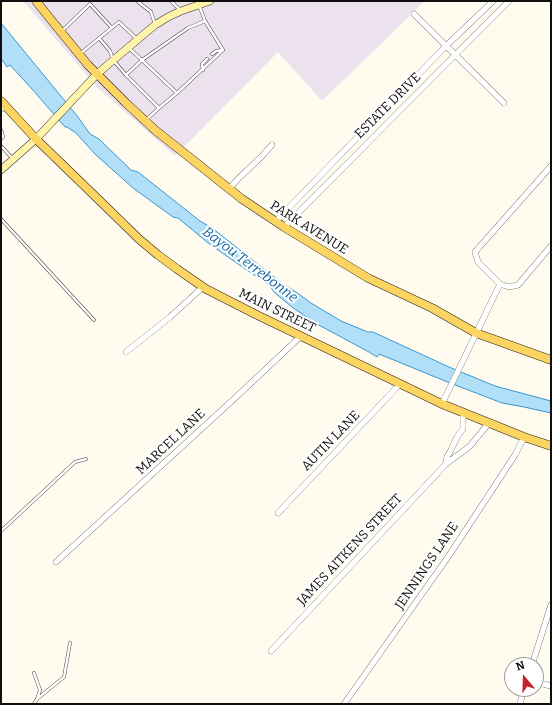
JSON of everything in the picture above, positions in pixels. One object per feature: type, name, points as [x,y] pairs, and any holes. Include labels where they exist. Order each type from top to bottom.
[{"type":"main road","points":[[1,170],[34,137],[45,129],[97,74],[155,25],[181,11],[210,1]]},
{"type":"main road","name":"PARK AVENUE","points":[[40,2],[61,32],[97,74],[155,130],[242,199],[275,222],[368,278],[432,308],[476,333],[551,360]]},
{"type":"main road","name":"MAIN STREET","points":[[3,106],[99,200],[158,255],[203,287],[256,316],[442,404],[524,437],[551,446]]},
{"type":"street","name":"ESTATE DRIVE","points":[[275,222],[446,46],[493,1]]},
{"type":"street","name":"ESTATE DRIVE","points":[[284,227],[509,1]]},
{"type":"street","points":[[414,14],[504,103]]},
{"type":"street","points":[[229,189],[272,145]]},
{"type":"street","points":[[551,166],[475,252],[478,262],[500,284],[509,287],[518,285],[551,246]]},
{"type":"street","points":[[442,404],[500,284]]},
{"type":"street","points":[[126,352],[170,317],[203,287]]},
{"type":"street","name":"MARCEL LANE","points":[[56,562],[300,337]]},
{"type":"street","name":"AUTIN LANE","points":[[278,513],[400,384]]},
{"type":"street","name":"JAMES AITKENS STREET","points":[[446,464],[447,457],[457,437],[463,429],[463,413]]},
{"type":"street","name":"JAMES AITKENS STREET","points":[[271,651],[446,464],[470,446],[489,423]]},
{"type":"street","name":"JENNINGS LANE","points":[[344,704],[448,557],[515,455],[524,437]]},
{"type":"street","points":[[535,657],[550,610]]},
{"type":"lane","points":[[137,1],[151,12],[155,25]]},
{"type":"lane","points":[[171,1],[181,11]]},
{"type":"lane","points":[[61,32],[90,4],[112,28]]},
{"type":"lane","points":[[199,5],[205,21],[223,50]]},
{"type":"lane","points":[[126,75],[142,60],[188,28],[205,21]]},
{"type":"lane","points":[[80,54],[119,22],[137,40]]},
{"type":"lane","points":[[99,38],[110,52],[113,60],[159,108]]},
{"type":"lane","points":[[128,47],[177,93]]},
{"type":"lane","points":[[212,54],[216,50],[223,50]]},
{"type":"lane","points":[[145,120],[203,70],[223,50]]},
{"type":"lane","points":[[203,70],[202,64],[207,59]]},
{"type":"lane","points":[[1,130],[3,137],[1,139]]},
{"type":"lane","points":[[1,146],[13,159]]},
{"type":"lane","points":[[1,219],[94,320]]},
{"type":"lane","points":[[1,531],[75,462],[86,459]]},
{"type":"lane","points":[[37,699],[64,677],[70,643]]},
{"type":"lane","points":[[34,674],[40,690],[34,704]]},
{"type":"shaded area","points":[[23,1],[425,1],[322,101],[278,52],[175,156],[98,88]]},
{"type":"water","name":"Bayou Terrebonne","points":[[1,23],[78,117],[90,134],[99,139],[131,170],[138,172],[283,284],[341,321],[368,332],[373,332],[449,367],[495,386],[551,401],[551,413],[502,403],[379,354],[377,357],[315,323],[292,307],[275,293],[268,284],[207,242],[178,218],[173,217],[133,188],[96,155],[76,133],[65,127],[10,65],[7,67],[1,58]]}]
